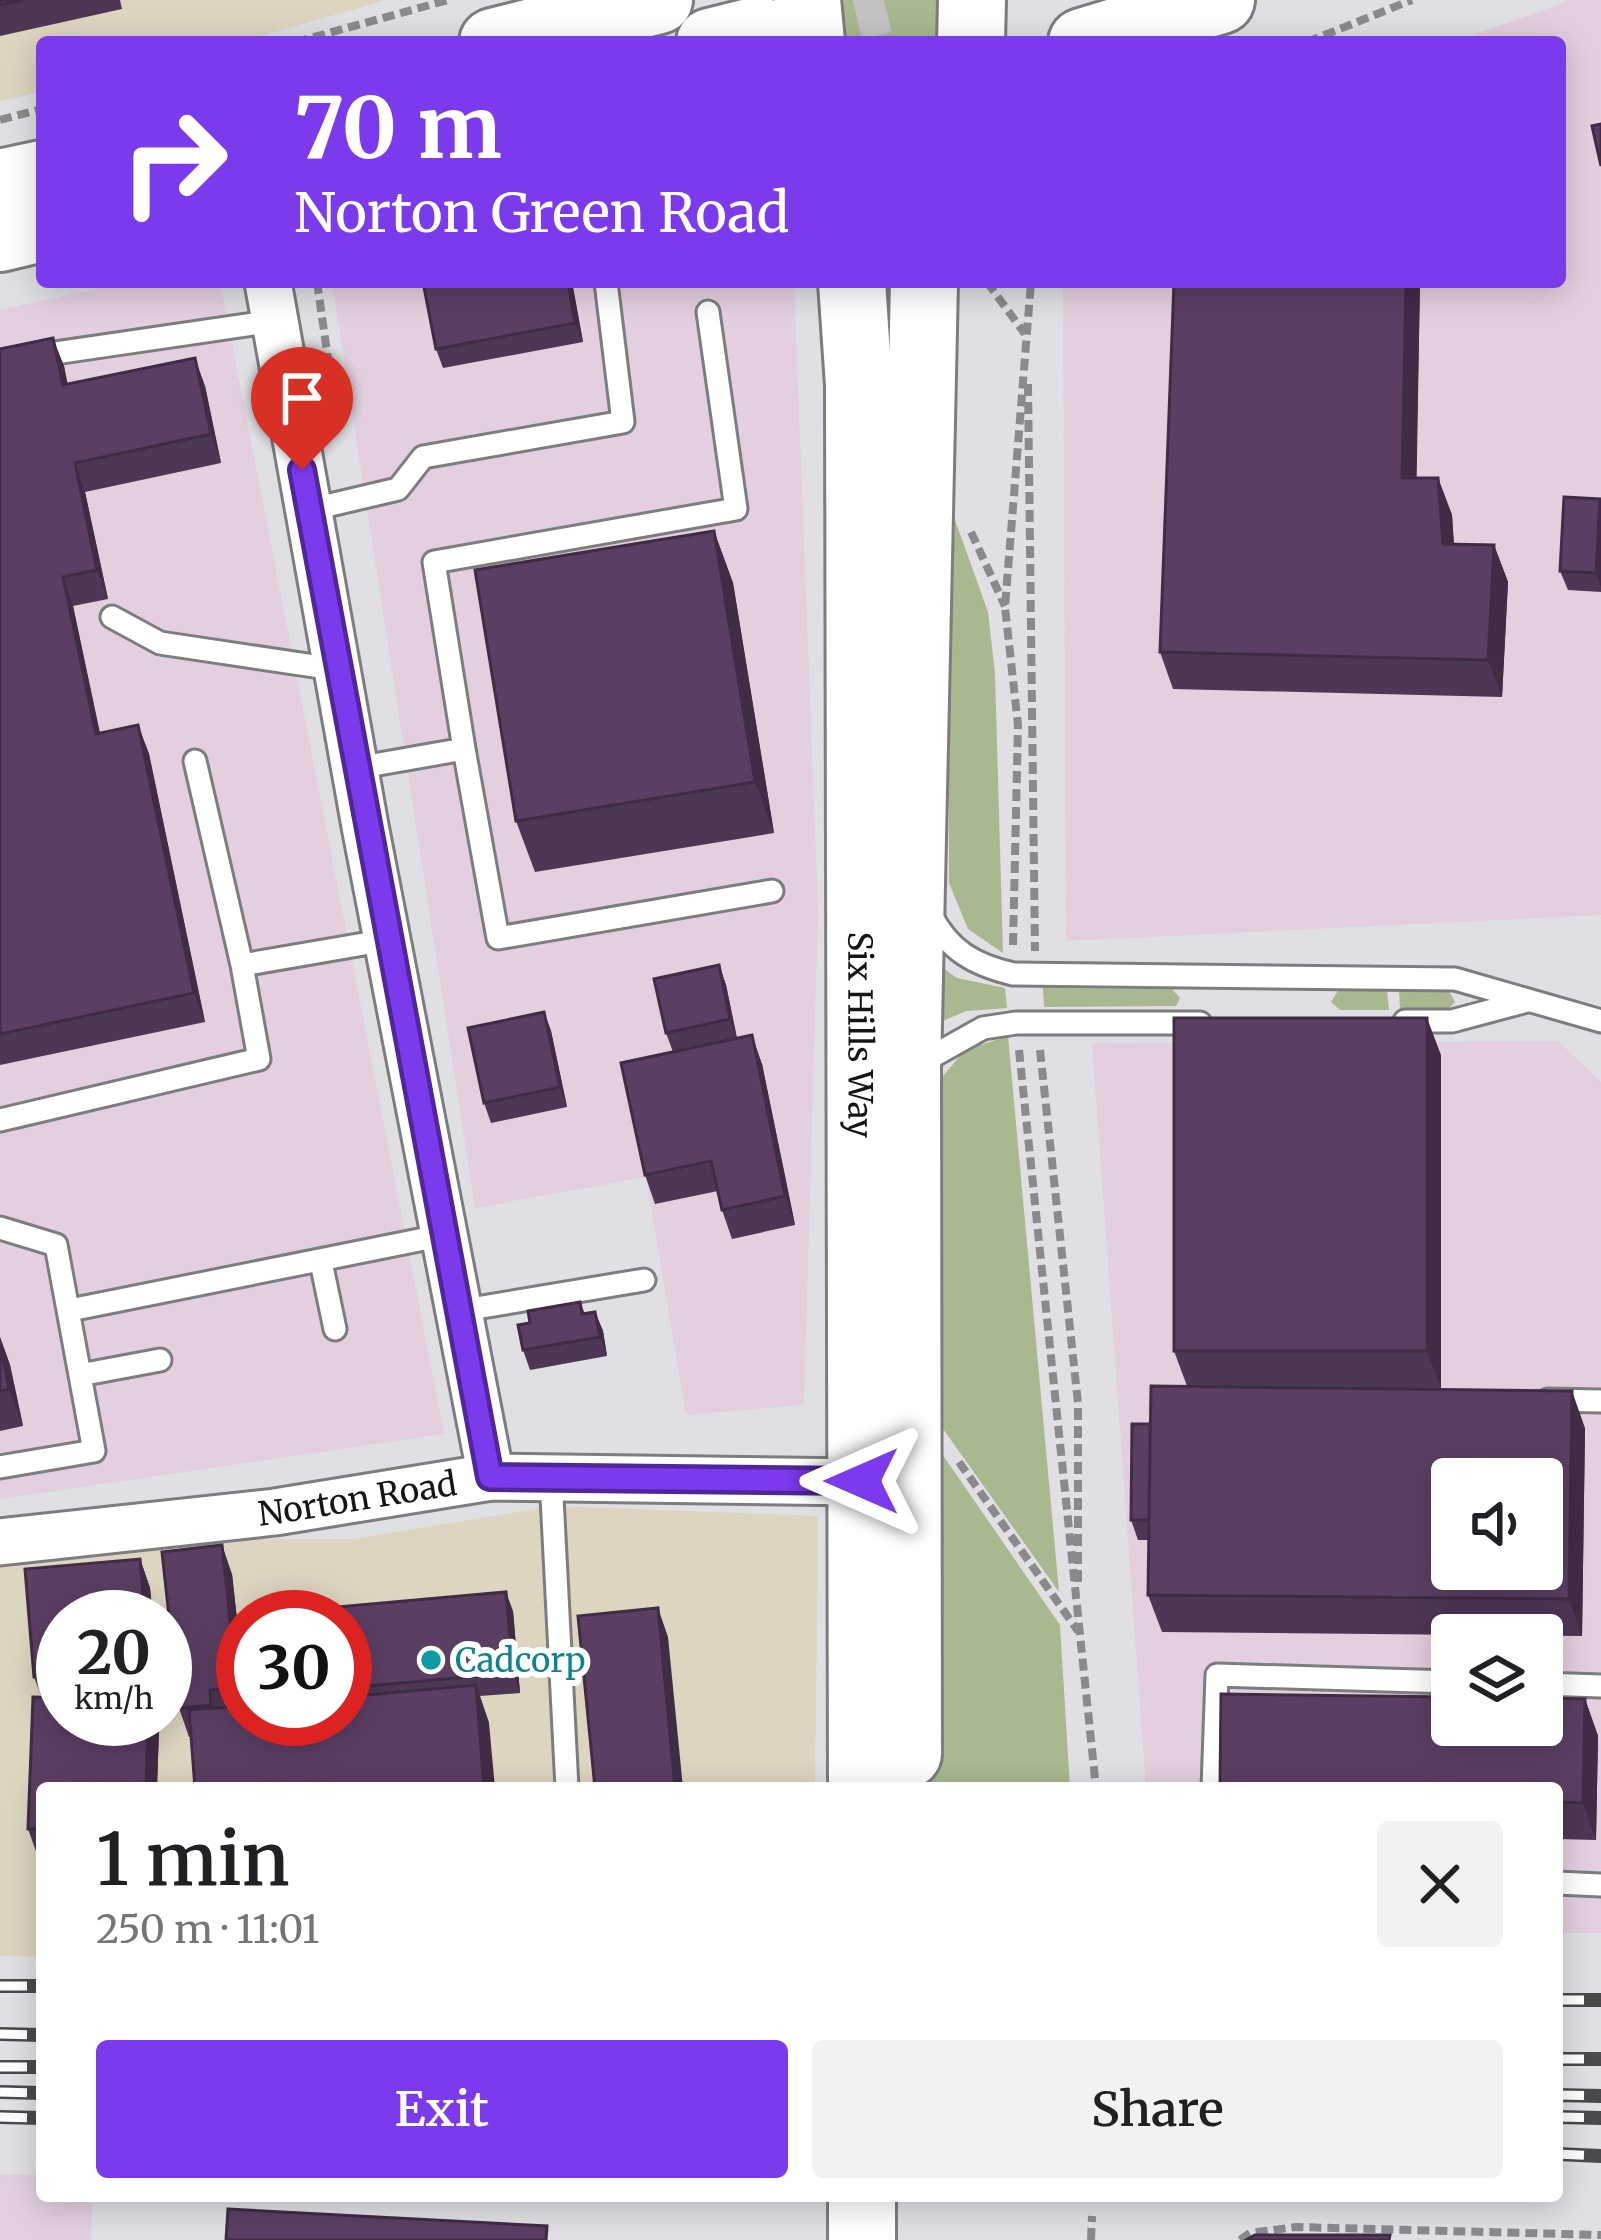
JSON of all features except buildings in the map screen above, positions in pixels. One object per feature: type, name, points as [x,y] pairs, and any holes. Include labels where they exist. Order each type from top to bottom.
[{"type":"main road","points":[[517,36],[659,0]]},
{"type":"main road","points":[[971,36],[973,0]]},
{"type":"main road","points":[[1102,36],[1221,0]]},
{"type":"main road","name":"Six Hills Way","points":[[852,288],[859,385],[862,1782]]},
{"type":"main road","name":"Six Hills Way","points":[[908,1782],[910,871],[924,288]]},
{"type":"street","points":[[271,302],[490,1477]]},
{"type":"street","name":"Norton Road","points":[[0,1542],[275,1513],[490,1477],[862,1481]]},
{"type":"lane","points":[[309,510],[398,489],[423,457],[623,422],[606,288]]},
{"type":"lane","points":[[0,361],[271,302]]},
{"type":"lane","points":[[708,312],[736,509],[434,562],[497,938],[772,891]]},
{"type":"lane","points":[[112,617],[160,644],[341,670]]},
{"type":"lane","points":[[356,768],[464,748]]},
{"type":"lane","points":[[0,1120],[260,1059],[194,761]]},
{"type":"lane","points":[[910,871],[941,935],[975,965],[1013,974],[1455,979],[1601,1021]]},
{"type":"lane","points":[[242,965],[387,940]]},
{"type":"lane","points":[[1370,1022],[1452,1021],[1528,1001]]},
{"type":"lane","points":[[908,1070],[983,1028],[1016,1023],[1215,1023]]},
{"type":"lane","points":[[0,1228],[56,1245],[94,1451],[0,1467]]},
{"type":"lane","points":[[70,1310],[444,1234]]},
{"type":"lane","points":[[321,1262],[335,1328]]},
{"type":"lane","points":[[458,1311],[644,1280]]},
{"type":"lane","points":[[80,1375],[160,1360]]},
{"type":"lane","points":[[1523,1400],[1601,1401]]},
{"type":"lane","points":[[550,1478],[567,1782]]},
{"type":"lane","points":[[1213,1782],[1217,1675],[1431,1681]]},
{"type":"lane","points":[[1563,1685],[1601,1686]]},
{"type":"lane","points":[[1563,1883],[1601,1885]]},
{"type":"path","points":[[318,36],[448,0]]},
{"type":"path","points":[[1321,36],[1412,0]]},
{"type":"path","points":[[0,120],[36,111]]},
{"type":"path","points":[[991,288],[1028,337]]},
{"type":"path","points":[[909,1408],[935,1426],[1079,1632],[1095,1782]]},
{"type":"path","points":[[1091,2240],[1092,2216]]},
{"type":"path","points":[[1240,2240],[1250,2233],[1295,2228],[1601,2236]]},
{"type":"shaded area","points":[[0,0],[386,0],[261,36],[36,36],[36,93],[0,101]]},
{"type":"shaded area","points":[[1571,0],[1601,0],[1601,915],[1066,941],[1063,288],[1566,288],[1566,36],[1472,36]]},
{"type":"shaded area","points":[[100,288],[221,288],[444,1434],[0,1499],[0,310]]},
{"type":"shaded area","points":[[333,288],[794,288],[818,910],[804,1405],[686,1415],[646,1177],[475,1208]]},
{"type":"shaded area","points":[[1558,1041],[1601,1082],[1601,1933],[1563,1933],[1563,1782],[1146,1782],[1092,1043]]},
{"type":"shaded area","points":[[556,1506],[818,1516],[815,1782],[36,1782],[36,1957],[0,1956],[0,1539],[353,1539]]},
{"type":"shaded area","points":[[0,2174],[36,2175],[36,2202],[92,2202],[91,2240],[0,2240]]},
{"type":"green space","points":[[823,0],[953,0],[950,36],[826,36]]},
{"type":"green space","points":[[940,478],[988,612],[995,674],[1003,953],[968,929],[949,883],[949,611]]},
{"type":"green space","points":[[929,958],[957,978],[1005,988],[1007,1008],[966,1011],[929,1027]]},
{"type":"green space","points":[[1043,988],[1172,989],[1180,998],[1176,1006],[1044,1007]]},
{"type":"green space","points":[[1339,989],[1387,990],[1389,1010],[1340,1010],[1331,1002]]},
{"type":"green space","points":[[1399,989],[1449,991],[1455,1002],[1447,1011],[1400,1009]]},
{"type":"green space","points":[[1008,1036],[1059,1592],[929,1409],[937,1083],[965,1050]]},
{"type":"green space","points":[[929,1435],[1060,1625],[1070,1782],[930,1782]]},
{"type":"tunnel","points":[[758,30],[884,0]]},
{"type":"railway","points":[[0,1986],[36,1986]]},
{"type":"railway","points":[[1563,2000],[1601,2000]]},
{"type":"railway","points":[[0,2034],[36,2035]]},
{"type":"railway","points":[[1563,2059],[1601,2059]]},
{"type":"railway","points":[[0,2067],[36,2067]]},
{"type":"railway","points":[[0,2092],[36,2093]]},
{"type":"railway","points":[[1563,2095],[1601,2096]]},
{"type":"railway","points":[[0,2117],[36,2118]]},
{"type":"railway","points":[[1563,2117],[1601,2118]]},
{"type":"railway","points":[[1563,2154],[1601,2156]]},
{"type":"place","name":"Cadcorp","points":[[431,1660]]},
{"type":"route","points":[[302,470],[490,1477],[862,1481]]}]
